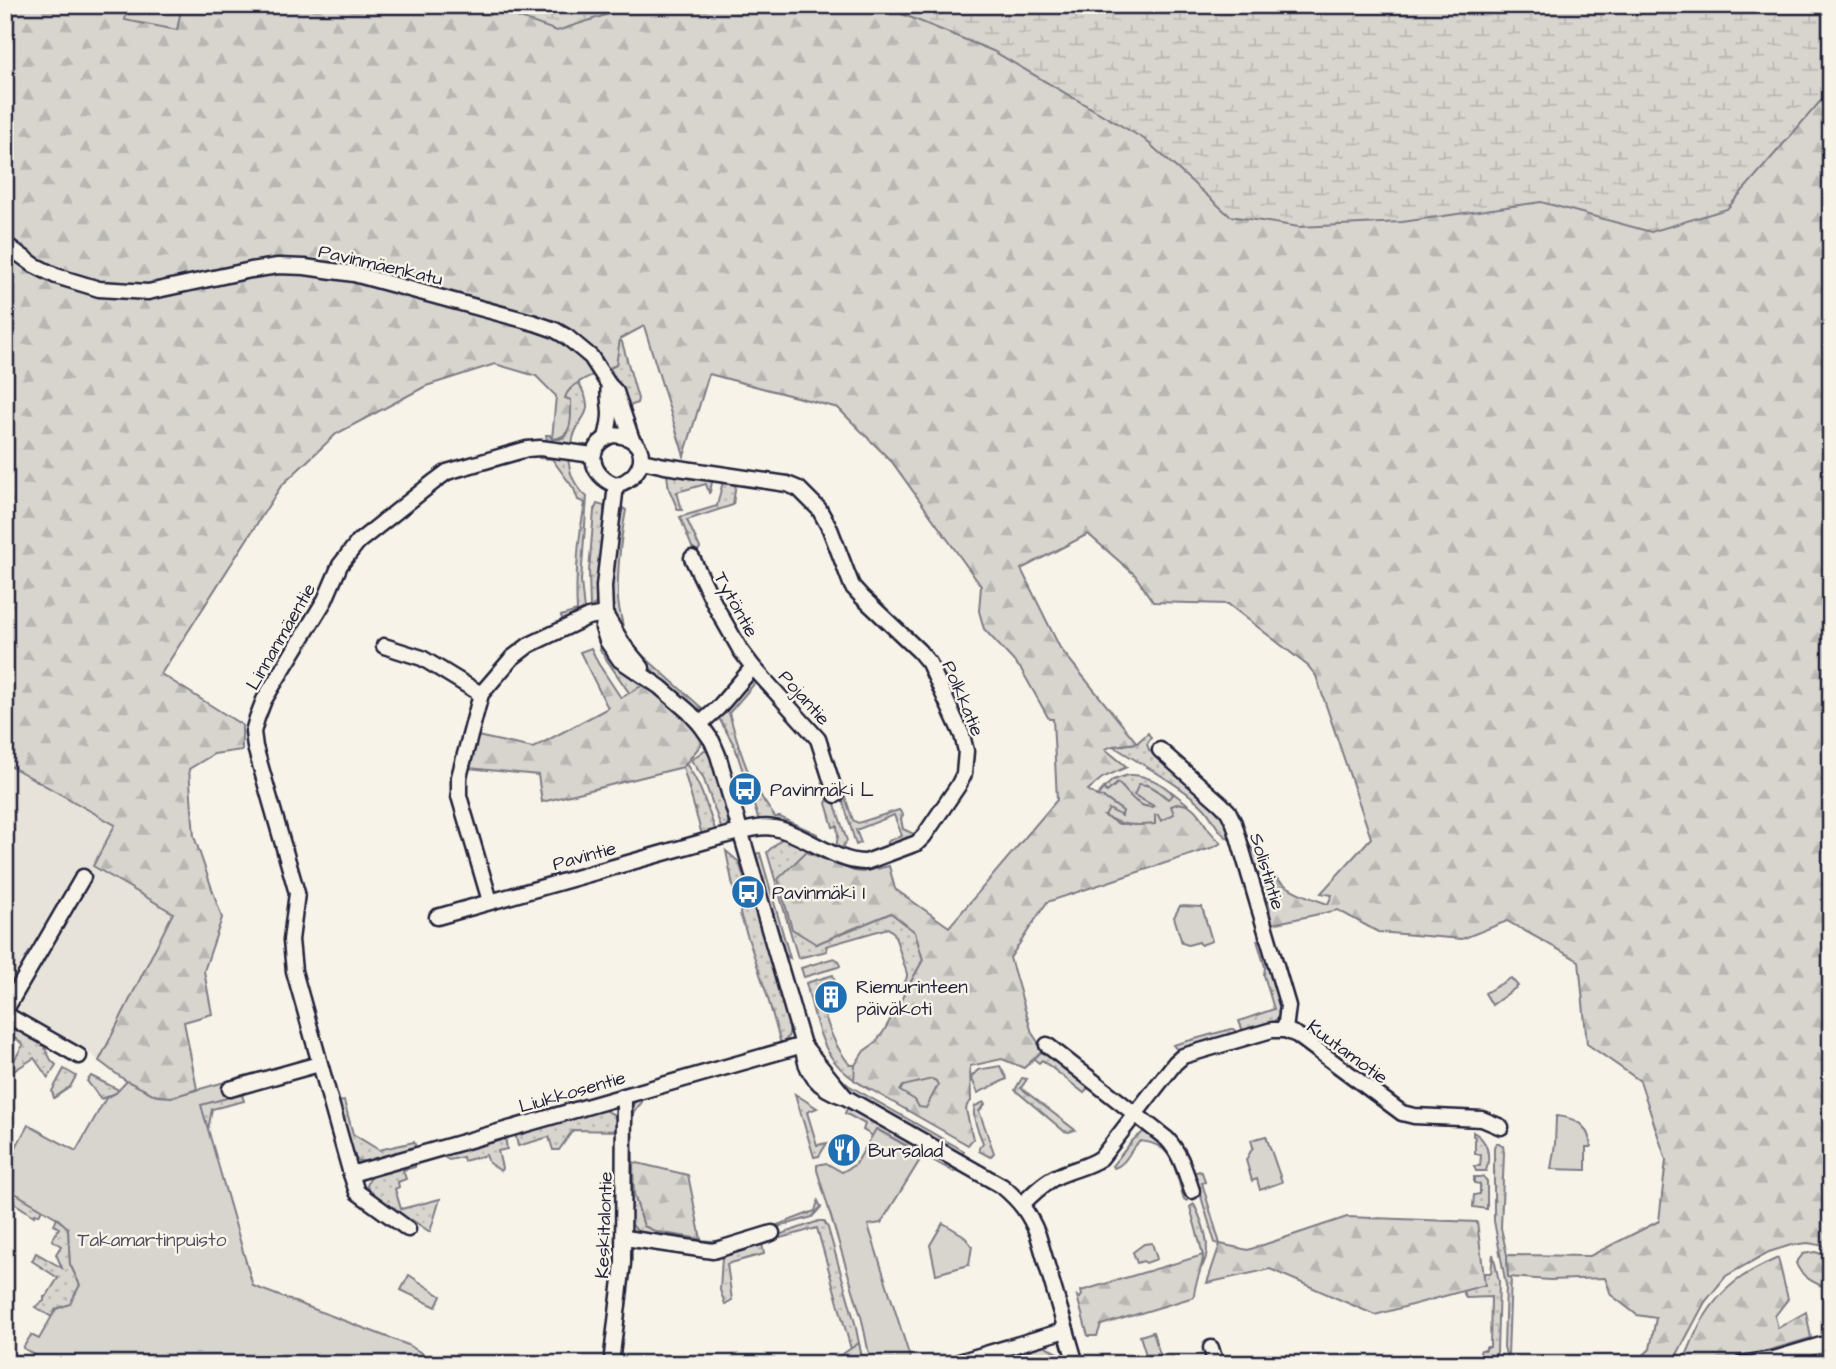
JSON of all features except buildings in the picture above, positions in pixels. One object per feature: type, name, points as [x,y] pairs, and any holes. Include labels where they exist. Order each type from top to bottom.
[{"type":"street","name":"Pavinmäenkatu","points":[[5,244],[34,265],[56,276],[99,289],[148,292],[278,266],[317,268],[354,274],[535,323],[555,330],[591,357],[616,392],[632,440]]},
{"type":"street","points":[[606,438],[610,424],[607,395],[609,385]]},
{"type":"street","points":[[613,435],[632,440],[641,452],[642,461],[629,481],[616,485],[609,483],[596,470],[593,455],[600,443],[613,435]]},
{"type":"street","name":"Linnanmäentie","points":[[408,1229],[358,1192],[351,1174],[293,963],[291,940],[297,893],[253,732],[264,700],[325,600],[340,565],[358,542],[447,472],[527,449],[540,448],[593,455]]},
{"type":"street","name":"Polkkatie","points":[[642,461],[787,484],[799,489],[819,509],[830,529],[852,586],[929,663],[962,735],[966,758],[964,774],[917,844],[866,862],[858,862],[774,828],[741,832]]},
{"type":"street","points":[[616,485],[604,586],[603,628],[612,651],[620,660],[660,687],[689,712],[712,741],[803,1045],[803,1057],[811,1074],[831,1093],[845,1097],[1002,1186],[1022,1204],[1038,1235],[1076,1364]]},
{"type":"street","name":"Tytöntie","points":[[692,558],[717,609],[753,667]]},
{"type":"street","points":[[490,901],[459,796],[460,777],[481,694],[512,658],[529,645],[588,617],[605,614]]},
{"type":"street","points":[[384,646],[422,659],[481,694]]},
{"type":"street","points":[[700,723],[718,708],[753,667]]},
{"type":"street","name":"Pojantie","points":[[753,667],[818,738],[836,795]]},
{"type":"street","name":"Solistintie","points":[[1160,750],[1221,804],[1234,823],[1288,1006],[1285,1030]]},
{"type":"street","name":"Pavintie","points":[[438,917],[741,832]]},
{"type":"street","points":[[79,1056],[5,1013],[83,877]]},
{"type":"street","name":"Kuutamotie","points":[[1022,1204],[1048,1181],[1101,1158],[1183,1056],[1261,1032],[1285,1030],[1303,1039],[1402,1113],[1482,1119],[1501,1127]]},
{"type":"street","name":"Liukkosentie","points":[[351,1174],[803,1045]]},
{"type":"street","points":[[1047,1045],[1167,1139],[1182,1160],[1192,1191]]},
{"type":"street","points":[[230,1089],[320,1064]]},
{"type":"street","name":"Keskitalontie","points":[[612,1354],[624,1263],[624,1096]]},
{"type":"street","points":[[625,1238],[713,1251],[772,1233]]},
{"type":"street","points":[[952,1364],[1066,1330]]},
{"type":"street","points":[[1742,1364],[1770,1362],[1831,1342]]},
{"type":"street","points":[[1211,1348],[1216,1364]]},
{"type":"shaded area","points":[[5,763],[115,826],[93,866],[174,914],[99,1061],[5,1005]]},
{"type":"green space","points":[[5,5],[1831,5],[1831,1247],[1808,1243],[1791,1245],[1769,1252],[1726,1276],[1705,1302],[1672,1364],[1634,1364],[1650,1349],[1656,1318],[1637,1315],[1611,1295],[1605,1278],[1550,1280],[1508,1277],[1507,1255],[1590,1256],[1659,1221],[1666,1160],[1640,1081],[1587,1044],[1579,961],[1507,921],[1462,939],[1378,932],[1338,910],[1272,924],[1267,886],[1270,872],[1289,888],[1328,904],[1332,895],[1321,893],[1371,838],[1316,676],[1308,666],[1228,604],[1153,602],[1135,575],[1088,534],[1021,569],[1060,648],[1137,743],[1105,749],[1127,767],[1102,778],[1088,790],[1123,811],[1122,816],[1105,816],[1119,824],[1155,823],[1155,815],[1175,804],[1187,804],[1196,811],[1221,843],[1047,902],[1010,958],[1032,1033],[1043,1050],[1024,1068],[1002,1059],[970,1066],[971,1101],[966,1110],[973,1139],[968,1145],[854,1080],[855,1065],[864,1051],[875,1043],[884,1031],[923,960],[915,932],[891,913],[816,944],[792,929],[778,879],[806,852],[854,871],[862,872],[889,866],[895,889],[949,927],[1057,800],[1053,719],[1049,719],[1021,669],[984,629],[979,611],[981,586],[892,462],[838,408],[709,374],[684,456],[644,326],[620,339],[616,365],[586,378],[567,392],[565,398],[571,400],[570,426],[559,438],[552,439],[556,396],[536,376],[495,364],[426,386],[336,434],[281,486],[161,674],[242,725],[242,750],[214,754],[189,769],[194,836],[222,918],[204,971],[212,1014],[184,1022],[197,1089],[176,1096],[159,1096],[141,1090],[123,1079],[99,1061],[173,913],[93,866],[115,825],[5,763],[5,243],[8,236],[5,231]]},
{"type":"green space","points":[[128,5],[182,5],[177,30],[125,20]]},
{"type":"green space","points":[[483,5],[636,5],[557,31]]},
{"type":"green space","points":[[880,5],[1831,5],[1831,89],[1727,209],[1651,232],[1541,202],[1402,222],[1299,227],[1230,216],[1144,139],[993,51]]},
{"type":"green space","points":[[619,339],[638,399],[637,403],[628,407],[610,368],[616,365]]},
{"type":"green space","points":[[578,382],[587,409],[574,434],[572,444],[547,441],[546,435],[550,435],[552,439],[560,439],[567,435],[570,400],[565,398],[566,393]]},
{"type":"green space","points":[[538,453],[568,458],[573,479],[587,497],[581,581],[584,611],[563,621],[561,616],[577,611],[578,557],[585,503],[578,500],[574,489],[552,459],[539,458]]},
{"type":"green space","points":[[667,475],[711,479],[710,492],[706,484],[677,492],[682,510],[678,510],[669,489]]},
{"type":"green space","points":[[723,481],[736,482],[733,505],[687,520],[700,548],[698,551],[692,547],[680,517],[717,506]]},
{"type":"green space","points":[[597,504],[604,506],[604,528],[597,602],[590,609],[589,571],[594,511]]},
{"type":"green space","points":[[623,508],[626,510],[618,588],[623,630],[620,630],[612,600],[612,569]]},
{"type":"green space","points":[[627,636],[640,653],[703,709],[695,708],[657,675],[623,637]]},
{"type":"green space","points":[[604,646],[615,665],[643,685],[630,694],[600,650]]},
{"type":"green space","points":[[591,648],[621,698],[643,685],[691,724],[704,741],[683,767],[542,802],[538,775],[469,768],[477,736],[533,748],[608,708],[580,652]]},
{"type":"green space","points":[[755,680],[782,706],[780,708],[755,683],[729,713],[746,767],[775,817],[817,834],[818,839],[759,821],[735,747],[719,718],[750,681]]},
{"type":"green space","points":[[1148,733],[1151,738],[1147,744],[1149,750],[1216,807],[1227,822],[1232,840],[1223,834],[1195,799],[1113,746],[1137,743]]},
{"type":"green space","points":[[709,749],[713,758],[730,816],[726,828],[722,830],[703,777],[691,760]]},
{"type":"green space","points":[[686,764],[700,788],[716,832],[702,835],[683,767]]},
{"type":"green space","points":[[1128,775],[1153,780],[1174,795],[1168,799],[1147,785],[1154,806],[1147,807],[1133,800],[1118,783],[1110,791],[1105,791],[1104,788],[1113,780]]},
{"type":"green space","points":[[1118,783],[1133,799],[1147,807],[1154,806],[1134,795],[1139,784],[1153,788],[1168,799],[1173,795],[1172,792],[1190,806],[1179,803],[1171,806],[1174,814],[1161,821],[1158,815],[1155,815],[1155,824],[1117,822],[1105,816],[1109,809],[1122,816],[1123,811],[1103,797],[1097,796],[1104,788],[1107,792]]},
{"type":"green space","points":[[841,794],[844,794],[853,820],[858,823],[899,810],[903,815],[903,829],[916,835],[889,845],[887,843],[890,840],[902,836],[894,815],[856,830],[861,843],[856,845]]},
{"type":"green space","points":[[833,798],[847,841],[841,849],[836,847],[837,826],[833,827],[826,803]]},
{"type":"green space","points":[[784,837],[861,869],[862,872],[854,871],[816,944],[891,913],[914,929],[923,960],[904,994],[895,988],[904,983],[907,974],[894,933],[888,928],[826,946],[827,951],[798,958],[767,852]]},
{"type":"green space","points":[[1247,846],[1250,846],[1270,872],[1267,882],[1268,910]]},
{"type":"green space","points":[[726,851],[739,862],[747,888],[736,901]]},
{"type":"green space","points":[[760,853],[790,958],[784,955],[755,854]]},
{"type":"green space","points":[[750,897],[755,897],[790,1023],[786,1040],[781,1044],[740,914]]},
{"type":"green space","points":[[1180,906],[1202,907],[1212,941],[1201,945],[1199,942],[1188,945],[1182,943],[1174,917]]},
{"type":"green space","points":[[1257,940],[1263,941],[1280,1011],[1278,1017],[1269,1024],[1243,1031],[1239,1021],[1274,1009]]},
{"type":"green space","points":[[834,958],[839,961],[840,966],[804,977],[801,968]]},
{"type":"green space","points":[[833,975],[835,983],[817,988],[826,1019],[833,1038],[850,1065],[855,1065],[862,1071],[868,1089],[834,1061],[828,1053],[817,1023],[806,983]]},
{"type":"green space","points":[[1511,978],[1518,986],[1492,1005],[1485,993]]},
{"type":"green space","points":[[5,1022],[44,1046],[56,1065],[48,1078],[34,1058],[12,1072],[9,1069],[23,1045],[5,1031]]},
{"type":"green space","points":[[1231,1029],[1236,1033],[1179,1052],[1173,1045]]},
{"type":"green space","points":[[1043,1050],[1088,1084],[1084,1093],[1042,1060],[1039,1063],[1034,1059]]},
{"type":"green space","points":[[1000,1066],[1007,1079],[978,1093],[971,1077],[978,1070]]},
{"type":"green space","points":[[64,1069],[76,1076],[70,1087],[54,1098],[52,1091]]},
{"type":"green space","points":[[831,1069],[848,1085],[964,1151],[962,1157],[854,1095],[843,1086]]},
{"type":"green space","points":[[91,1076],[119,1090],[101,1099],[87,1081]]},
{"type":"green space","points":[[1022,1078],[1027,1079],[1021,1088],[1075,1130],[1064,1131],[1015,1090]]},
{"type":"green space","name":"Takamartinpuisto","points":[[235,1079],[238,1095],[201,1105],[253,1286],[408,1345],[440,1364],[50,1364],[23,1348],[31,1335],[39,1339],[56,1309],[70,1304],[80,1285],[70,1264],[68,1228],[57,1218],[5,1187],[5,1167],[28,1125],[76,1151],[106,1098],[116,1093],[127,1081],[157,1096],[172,1097]]},
{"type":"green space","points":[[932,1079],[938,1085],[926,1108],[919,1107],[915,1100],[900,1091],[903,1086]]},
{"type":"green space","points":[[241,1091],[244,1101],[212,1109],[208,1130],[189,1106]]},
{"type":"green space","points":[[795,1094],[817,1108],[807,1112],[817,1145],[827,1143],[819,1156],[814,1157]]},
{"type":"green space","points":[[639,1099],[642,1102],[633,1113],[632,1127],[634,1194],[644,1226],[684,1238],[717,1241],[759,1231],[815,1211],[818,1201],[821,1207],[812,1217],[715,1245],[638,1232],[631,1223],[630,1112]]},
{"type":"green space","points":[[344,1101],[353,1134],[379,1150],[414,1142],[416,1148],[370,1161],[357,1160],[351,1153],[337,1102]]},
{"type":"green space","points":[[984,1102],[979,1111],[994,1153],[990,1157],[979,1151],[983,1143],[974,1115],[975,1106]]},
{"type":"green space","points":[[848,1107],[957,1168],[954,1172],[877,1129],[873,1136],[863,1130],[865,1124],[845,1113]]},
{"type":"green space","points":[[602,1109],[615,1115],[618,1131],[573,1130],[559,1150],[553,1150],[549,1137],[518,1146],[515,1133]]},
{"type":"green space","points":[[1557,1116],[1576,1121],[1585,1128],[1591,1147],[1586,1147],[1586,1170],[1551,1169]]},
{"type":"green space","points":[[876,1129],[923,1155],[881,1223],[868,1225],[912,1364],[871,1364],[862,1320],[817,1170],[817,1165],[826,1163],[842,1172],[856,1164]]},
{"type":"green space","points":[[1146,1130],[1173,1154],[1191,1198],[1187,1201],[1168,1154],[1153,1143],[1141,1141],[1119,1166],[1112,1166],[1133,1140]]},
{"type":"green space","points":[[1473,1132],[1482,1139],[1487,1149],[1486,1171],[1476,1171],[1474,1166],[1480,1166],[1481,1155],[1475,1154]]},
{"type":"green space","points":[[505,1136],[507,1149],[498,1151],[501,1171],[489,1163],[486,1155],[464,1161],[463,1157],[449,1160],[443,1154]]},
{"type":"green space","points":[[1266,1136],[1282,1182],[1260,1190],[1257,1179],[1252,1181],[1246,1160],[1253,1147],[1251,1140]]},
{"type":"green space","points":[[1496,1143],[1503,1146],[1504,1153],[1501,1228],[1507,1255],[1508,1277],[1511,1277],[1508,1355],[1504,1347],[1506,1285],[1494,1221]]},
{"type":"green space","points":[[414,1162],[415,1167],[403,1170],[406,1179],[398,1182],[399,1187],[395,1189],[401,1209],[440,1199],[430,1232],[412,1220],[410,1224],[369,1194],[367,1186],[377,1173]]},
{"type":"green space","points":[[633,1162],[688,1175],[701,1239],[657,1232],[644,1226],[634,1194]]},
{"type":"green space","points":[[1202,1172],[1205,1182],[1202,1183],[1220,1244],[1215,1243],[1194,1173]]},
{"type":"green space","points":[[1474,1177],[1483,1177],[1487,1181],[1487,1209],[1473,1207],[1474,1195],[1480,1194],[1480,1184],[1474,1183]]},
{"type":"green space","points":[[5,1187],[42,1209],[39,1215],[34,1216],[5,1197]]},
{"type":"green space","points":[[1194,1204],[1207,1242],[1203,1265],[1190,1207]]},
{"type":"green space","points":[[1347,1217],[1477,1222],[1485,1285],[1375,1315],[1270,1269],[1207,1283],[1220,1244],[1248,1250]]},
{"type":"green space","points":[[57,1218],[68,1228],[70,1264],[80,1285],[70,1305],[56,1309],[52,1317],[35,1307],[44,1301],[58,1278],[32,1261],[36,1253],[62,1268],[56,1254],[61,1246],[52,1240],[59,1228],[54,1225]]},
{"type":"green space","points":[[824,1221],[828,1228],[855,1323],[863,1364],[851,1349],[817,1228],[773,1240],[773,1237]]},
{"type":"green space","points":[[943,1223],[963,1235],[972,1246],[969,1265],[936,1274],[930,1245]]},
{"type":"green space","points":[[1152,1243],[1157,1259],[1137,1263],[1133,1252],[1144,1244]]},
{"type":"green space","points":[[762,1244],[764,1254],[727,1264],[732,1300],[725,1304],[720,1290],[722,1257]]},
{"type":"green space","points":[[1815,1252],[1831,1257],[1831,1290],[1806,1277],[1798,1268],[1796,1263],[1803,1254]]},
{"type":"green space","points":[[1493,1254],[1499,1281],[1497,1352],[1494,1358],[1485,1358],[1480,1352],[1490,1347],[1491,1297],[1466,1298],[1461,1287],[1484,1282],[1484,1273],[1491,1273]]},
{"type":"green space","points":[[1203,1255],[1194,1297],[1101,1325],[1097,1336],[1088,1336],[1077,1296],[1080,1298],[1081,1291]]},
{"type":"green space","points":[[1778,1258],[1788,1299],[1775,1316],[1778,1328],[1806,1312],[1811,1338],[1728,1364],[1682,1364],[1700,1324],[1718,1298],[1745,1275]]},
{"type":"green space","points":[[409,1275],[441,1296],[436,1307],[401,1290]]},
{"type":"green space","points":[[1153,1332],[1162,1361],[1149,1364],[1140,1336]]},
{"type":"green space","points":[[859,1343],[863,1364],[828,1364]]},
{"type":"green space","points":[[1044,1343],[1060,1354],[1063,1364],[1035,1364],[1026,1348]]},
{"type":"place","name":"Pavinmäki L","points":[[745,789]]},
{"type":"place","name":"Pavinmäki I","points":[[748,892]]},
{"type":"place","name":"Riemurinteen päiväkoti","points":[[831,997]]},
{"type":"place","name":"Bursalad","points":[[844,1150]]}]
